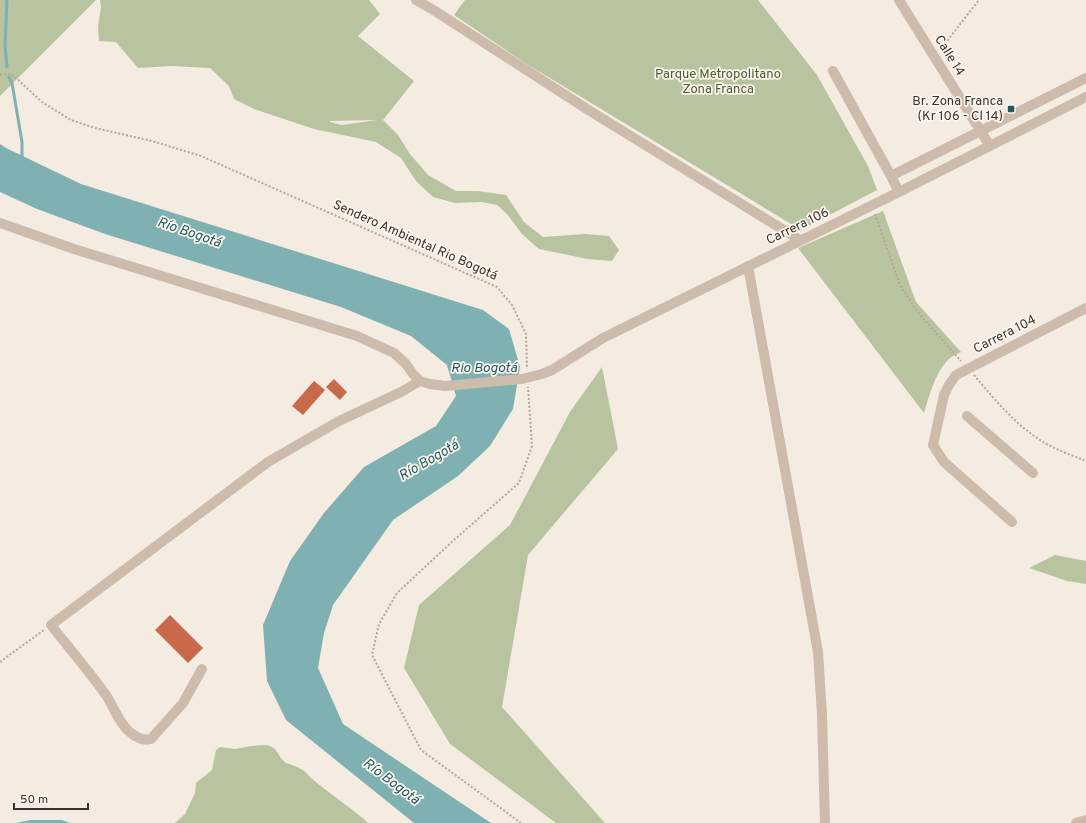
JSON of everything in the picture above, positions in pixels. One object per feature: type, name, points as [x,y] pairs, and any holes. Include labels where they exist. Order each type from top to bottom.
[{"type":"street","points":[[416,0],[590,111],[800,240]]},
{"type":"street","name":"Calle 14","points":[[899,0],[990,146]]},
{"type":"street","points":[[833,71],[899,192]]},
{"type":"street","points":[[891,176],[1086,78]]},
{"type":"street","name":"Carrera 106","points":[[420,381],[445,386],[524,379],[552,370],[603,338],[899,192],[1086,97]]},
{"type":"street","points":[[0,223],[74,249],[357,336],[394,354],[406,364],[420,381],[401,392],[339,421],[268,462],[51,625],[106,695],[122,722],[131,733],[147,740],[151,739],[183,703],[202,669]]},
{"type":"street","points":[[748,266],[818,652],[822,716],[825,823]]},
{"type":"street","name":"Carrera 104","points":[[1012,522],[944,462],[933,445],[944,395],[956,376],[1086,308]]},
{"type":"street","points":[[967,416],[1033,473]]},
{"type":"street","points":[[1076,823],[1086,820]]},
{"type":"path","points":[[935,57],[979,0]]},
{"type":"path","name":"Sendero Ambiental Rio Bogotá","points":[[0,74],[10,74],[14,76],[42,102],[71,120],[83,125],[152,141],[201,156],[497,287],[512,305],[526,334],[524,379],[532,446],[519,483],[454,540],[398,593],[379,624],[372,655],[421,750],[521,823]]},
{"type":"path","points":[[872,205],[900,285],[919,314],[1003,410],[1041,440],[1065,453],[1086,461]]},
{"type":"path","points":[[0,662],[51,625]]},
{"type":"green space","points":[[0,0],[96,0],[0,96]]},
{"type":"green space","points":[[100,0],[369,0],[380,14],[358,36],[414,81],[383,120],[398,135],[410,154],[428,175],[456,191],[478,191],[506,195],[524,222],[543,237],[585,234],[609,236],[619,250],[612,261],[588,259],[539,249],[522,234],[507,214],[497,205],[481,202],[455,203],[433,197],[416,181],[401,158],[376,142],[314,129],[254,109],[234,99],[229,86],[210,68],[171,66],[138,68],[116,42],[99,41],[98,26],[101,7]],"holes":[[[377,120],[342,125],[330,121]]]},
{"type":"green space","name":"Parque Metropolitano Zona Franca","points":[[465,0],[758,0],[817,75],[868,166],[877,190],[801,230],[525,63],[454,15]]},
{"type":"green space","points":[[883,211],[916,302],[961,352],[950,358],[940,370],[924,413],[798,248]]},
{"type":"green space","points":[[602,367],[618,449],[528,555],[502,707],[605,823],[556,823],[450,744],[404,668],[419,605],[510,525],[570,412]]},
{"type":"green space","points":[[1055,555],[1086,561],[1086,584],[1067,581],[1029,568]]},
{"type":"green space","points":[[266,745],[276,750],[283,761],[303,770],[368,823],[175,823],[185,814],[195,793],[196,783],[212,770],[216,750],[220,747],[235,749]]},
{"type":"water","name":"Rio Bogotá","points":[[0,144],[81,184],[483,310],[509,329],[520,367],[513,409],[490,446],[458,476],[393,520],[333,605],[324,633],[318,668],[343,724],[491,823],[414,823],[286,720],[267,681],[263,625],[290,561],[324,513],[364,467],[436,426],[456,396],[447,365],[411,336],[341,307],[105,234],[37,209],[0,192]]},
{"type":"water","points":[[31,820],[62,820],[70,823],[16,823]]},
{"type":"building","points":[[334,379],[347,392],[340,400],[326,387]]},
{"type":"building","points":[[314,381],[325,390],[303,415],[292,406]]},
{"type":"building","points":[[170,615],[203,648],[188,663],[155,630]]},
{"type":"waterway","points":[[7,0],[5,45],[7,67]]},
{"type":"waterway","points":[[9,77],[12,83],[22,142],[22,160]]},
{"type":"place","name":"Br. Zona Franca (Kr 106 - Cl 14)","points":[[1011,109]]},
{"type":"water label","name":"Río Bogotá","points":[[189,233]]},
{"type":"water label","name":"Río Bogotá","points":[[429,461]]},
{"type":"water label","name":"Río Bogotá","points":[[391,782]]}]
